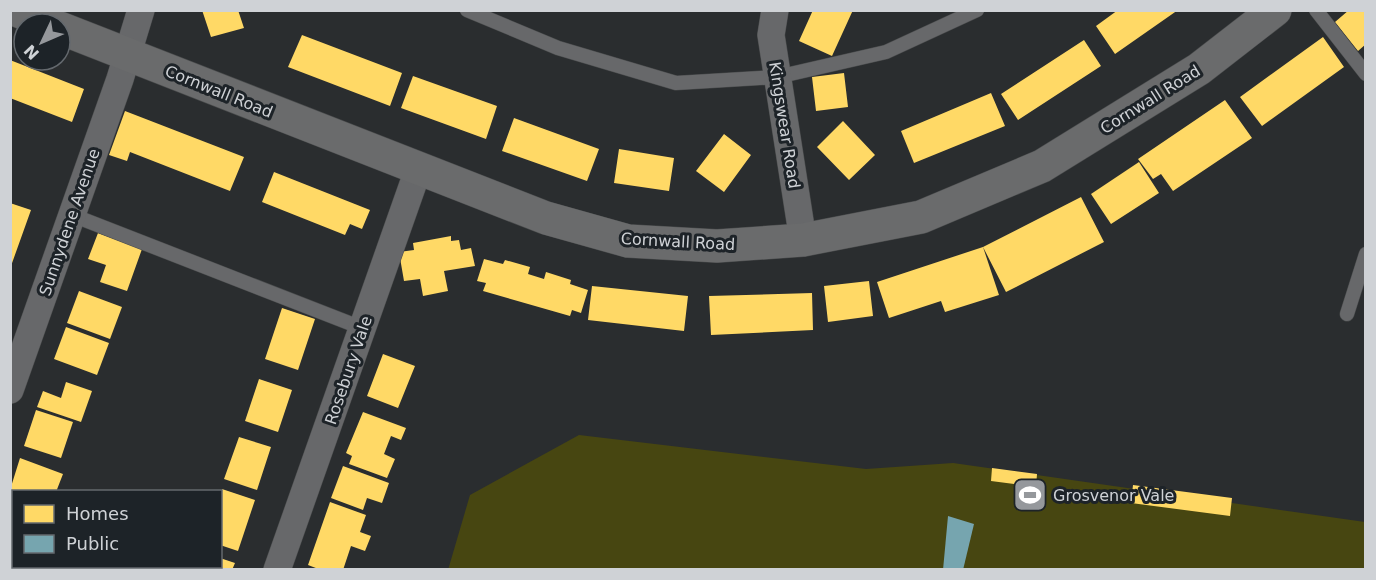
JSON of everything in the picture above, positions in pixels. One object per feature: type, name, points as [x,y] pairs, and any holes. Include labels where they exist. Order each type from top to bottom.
[{"type":"street","name":"Sunnydene Avenue","points":[[10,390],[128,55],[141,10]]},
{"type":"street","name":"Kingswear Road","points":[[775,10],[771,35],[803,240]]},
{"type":"street","name":"Cornwall Road","points":[[72,33],[418,170],[546,218],[628,241],[717,246],[803,240],[921,217],[1042,165],[1199,69],[1275,10]]},
{"type":"street","name":"Rosebury Vale","points":[[277,570],[418,170]]},
{"type":"lane","points":[[467,10],[558,48],[676,83],[777,77],[886,52],[977,10]]},
{"type":"lane","points":[[1316,10],[1365,74]]},
{"type":"lane","points":[[72,215],[363,328]]},
{"type":"lane","points":[[1347,314],[1365,254]]},
{"type":"shaded area","points":[[579,435],[866,469],[953,463],[1365,522],[1365,569],[448,570],[470,495]]},
{"type":"building: Homes","points":[[202,10],[238,10],[244,28],[211,37]]},
{"type":"building: Homes","points":[[813,10],[853,10],[832,56],[799,41]]},
{"type":"building: Homes","points":[[1118,10],[1178,10],[1115,54],[1096,26]]},
{"type":"building: Homes","points":[[1349,10],[1366,10],[1366,44],[1358,51],[1335,22]]},
{"type":"building: Homes","points":[[302,35],[402,73],[390,106],[288,67]]},
{"type":"building: Homes","points":[[1323,37],[1344,67],[1262,126],[1240,97]]},
{"type":"building: Homes","points":[[1084,40],[1101,66],[1018,120],[1001,94]]},
{"type":"building: Homes","points":[[10,60],[12,61],[12,72],[41,72],[84,89],[72,122],[10,98]]},
{"type":"building: Homes","points":[[844,73],[848,107],[816,111],[812,77]]},
{"type":"building: Homes","points":[[413,76],[497,106],[486,139],[401,108]]},
{"type":"building: Homes","points":[[991,93],[1005,126],[914,163],[901,131]]},
{"type":"building: Homes","points":[[1225,100],[1252,138],[1173,191],[1161,174],[1153,179],[1138,159]]},
{"type":"building: Homes","points":[[125,111],[244,157],[230,191],[130,152],[127,161],[109,155]]},
{"type":"building: Homes","points":[[514,118],[599,149],[587,181],[502,151]]},
{"type":"building: Homes","points":[[843,121],[875,155],[849,180],[817,147]]},
{"type":"building: Homes","points":[[724,134],[751,155],[724,192],[696,171]]},
{"type":"building: Homes","points":[[619,149],[674,158],[669,191],[614,183]]},
{"type":"building: Homes","points":[[1139,162],[1159,193],[1111,224],[1091,194]]},
{"type":"building: Homes","points":[[274,172],[370,210],[362,229],[350,224],[345,235],[262,202]]},
{"type":"building: Homes","points":[[1081,197],[1104,242],[1006,292],[983,247]]},
{"type":"building: Homes","points":[[10,203],[31,210],[11,266],[10,266]]},
{"type":"building: Homes","points":[[98,233],[142,249],[127,291],[100,282],[106,265],[88,259]]},
{"type":"building: Homes","points":[[451,236],[451,241],[459,240],[461,250],[471,248],[475,266],[444,271],[448,291],[423,296],[420,279],[404,281],[399,252],[414,250],[413,243]]},
{"type":"building: Homes","points":[[983,247],[999,295],[945,312],[941,301],[889,318],[877,282]]},
{"type":"building: Homes","points":[[484,259],[503,264],[505,260],[530,267],[528,274],[544,279],[546,272],[571,280],[570,284],[588,290],[581,313],[572,310],[570,316],[483,291],[486,283],[477,281]]},
{"type":"building: Homes","points":[[869,281],[873,316],[828,322],[824,286]]},
{"type":"building: Homes","points":[[592,286],[688,296],[684,331],[588,320]]},
{"type":"building: Homes","points":[[79,291],[122,307],[110,339],[67,323]]},
{"type":"building: Homes","points":[[812,293],[813,330],[711,335],[709,296]]},
{"type":"building: Homes","points":[[282,308],[315,319],[298,370],[265,359]]},
{"type":"building: Homes","points":[[66,327],[109,343],[97,375],[54,359]]},
{"type":"building: Homes","points":[[383,354],[415,366],[398,408],[367,396]]},
{"type":"building: Homes","points":[[259,379],[292,390],[278,432],[245,421]]},
{"type":"building: Homes","points":[[66,382],[92,391],[81,422],[37,407],[43,391],[61,398]]},
{"type":"building: Homes","points":[[36,410],[73,422],[61,458],[24,446]]},
{"type":"building: Homes","points":[[363,412],[406,428],[401,440],[391,436],[384,454],[395,459],[387,478],[349,464],[352,456],[346,453]]},
{"type":"building: Homes","points":[[239,437],[271,447],[257,490],[224,479]]},
{"type":"building: Homes","points":[[20,458],[63,474],[57,490],[10,490]]},
{"type":"building: Homes","points":[[343,466],[389,483],[382,503],[367,498],[363,510],[331,498]]},
{"type":"building: Homes","points":[[992,468],[1037,474],[1036,487],[991,481]]},
{"type":"building: Homes","points":[[1133,485],[1232,498],[1230,516],[1131,503]]},
{"type":"building: Homes","points":[[222,490],[255,500],[238,551],[222,546]]},
{"type":"building: Homes","points":[[10,502],[12,502],[12,542],[10,542]]},
{"type":"building: Homes","points":[[330,502],[366,515],[360,532],[371,536],[365,551],[351,546],[343,570],[321,570],[308,565]]},
{"type":"building: Homes","points":[[10,553],[12,554],[12,568],[30,568],[30,570],[10,570]]},
{"type":"building: Homes","points":[[222,559],[235,563],[232,570],[196,570],[196,568],[222,568]]},
{"type":"building: Public","points":[[948,516],[974,524],[963,570],[943,570]]},
{"type":"place","name":"Grosvenor Vale","points":[[1030,495]]}]
